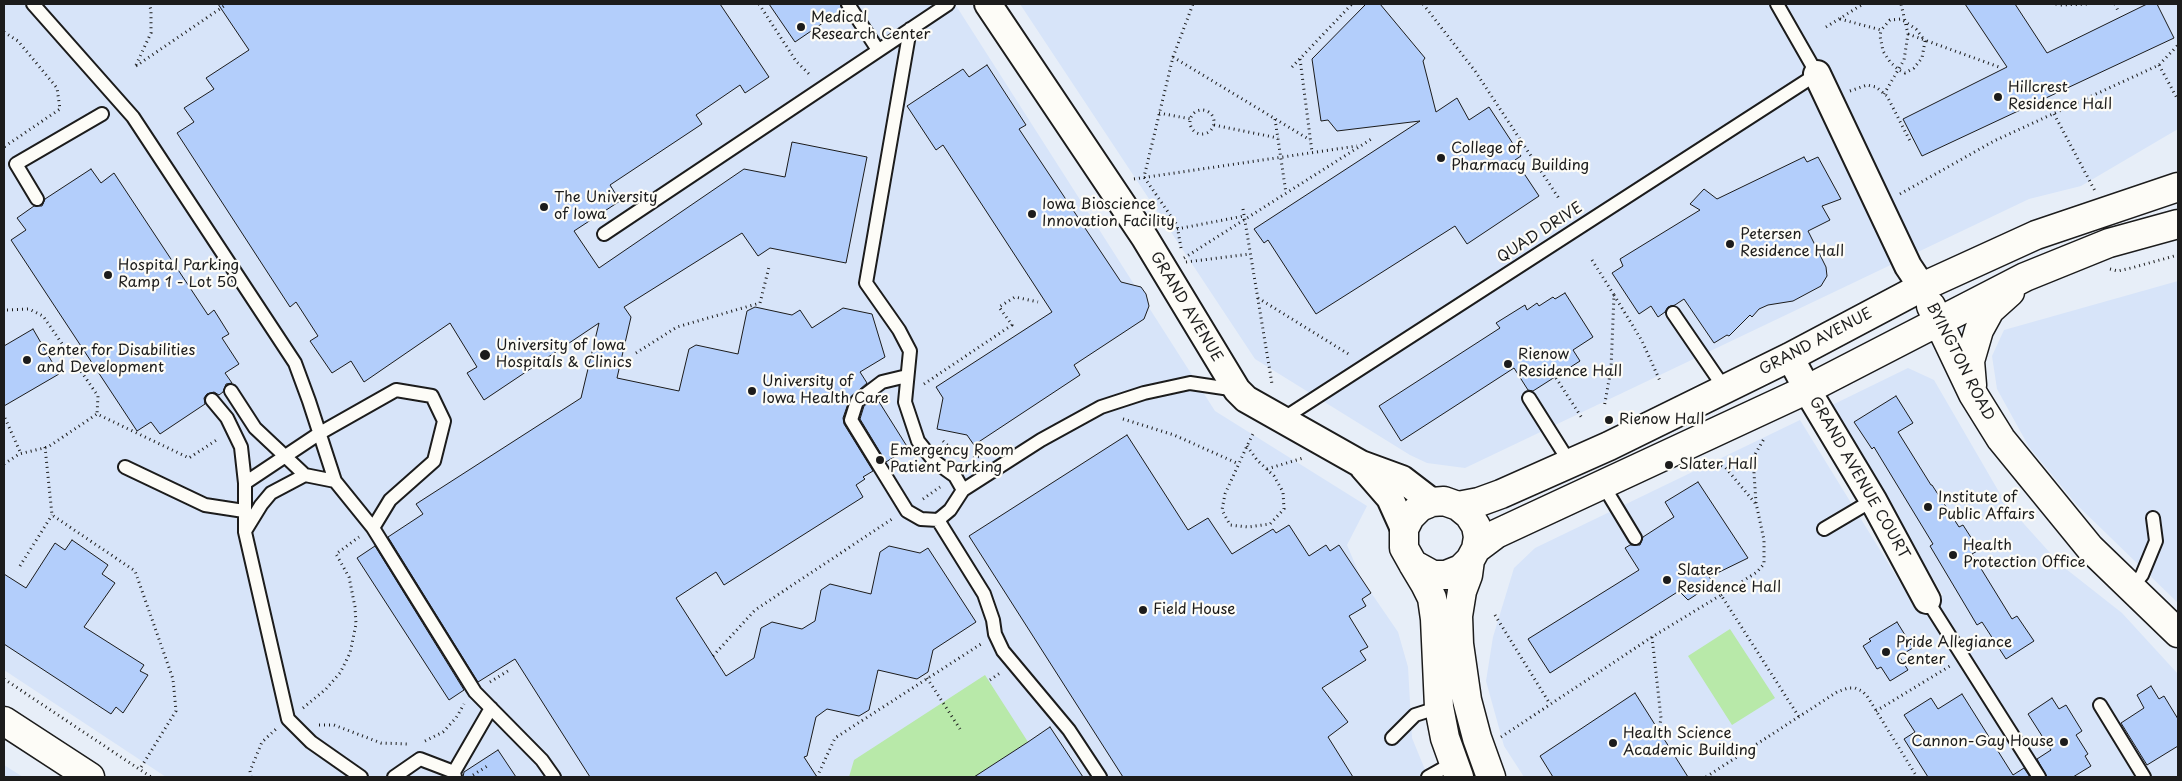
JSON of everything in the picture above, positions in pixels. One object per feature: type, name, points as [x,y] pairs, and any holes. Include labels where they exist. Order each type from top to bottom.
[{"type":"main road","name":"GRAND AVENUE","points":[[1445,504],[1479,502],[1501,494],[1725,389],[1922,287],[2036,235],[2178,187]]},
{"type":"main road","points":[[1413,564],[1425,572],[1446,575],[1461,569],[1496,534],[1808,388],[2042,270],[2109,243],[2178,224]]},
{"type":"main road","points":[[1973,394],[1970,361],[1978,330],[1990,310],[1997,303],[2042,270]]},
{"type":"main road","name":"BYINGTON ROAD","points":[[1922,287],[1973,394],[2001,439],[2038,487],[2090,548],[2178,633]]},
{"type":"main road","points":[[1456,770],[1444,738],[1453,704],[1458,644],[1458,616],[1462,591],[1478,537],[1476,526],[1469,514],[1445,504],[1420,507],[1410,517],[1404,529],[1404,548],[1426,584],[1432,598],[1453,704],[1476,738],[1492,777]]},
{"type":"main road","points":[[4,721],[90,777]]},
{"type":"street","name":"GRAND AVENUE","points":[[988,4],[1144,238],[1237,390],[1269,423],[1361,464],[1402,479],[1445,504]]},
{"type":"street","name":"BYINGTON ROAD","points":[[1816,74],[1908,266],[1922,287]]},
{"type":"street","name":"GRAND AVENUE COURT","points":[[1790,357],[1816,405],[1873,500],[1927,600]]},
{"type":"street","name":"GRAND AVENUE","points":[[1361,464],[1390,498],[1404,529]]},
{"type":"lane","points":[[33,4],[133,117],[295,363],[336,481],[373,528],[475,692],[542,760],[554,777]]},
{"type":"lane","points":[[848,4],[878,50]]},
{"type":"lane","points":[[604,234],[948,4]]},
{"type":"lane","points":[[1777,4],[1816,74]]},
{"type":"lane","points":[[910,29],[866,283],[899,330],[910,351],[905,402],[918,441],[934,461],[955,476],[963,490]]},
{"type":"lane","name":"QUAD DRIVE","points":[[1269,423],[1366,365],[1816,74]]},
{"type":"lane","points":[[37,199],[16,164],[102,114]]},
{"type":"lane","points":[[1673,313],[1725,389]]},
{"type":"lane","points":[[907,376],[882,382],[863,396],[857,401],[850,420],[907,511],[921,519],[938,520],[950,510],[963,490],[1040,440],[1101,407],[1144,393],[1190,383],[1237,390]]},
{"type":"lane","points":[[244,483],[320,433],[396,390],[432,396],[444,421],[434,461],[390,500],[373,528]]},
{"type":"lane","points":[[231,391],[255,428],[304,475],[336,481]]},
{"type":"lane","points":[[1529,398],[1570,463]]},
{"type":"lane","points":[[212,400],[235,432],[240,447],[244,483],[245,532],[288,719],[311,742],[361,777]]},
{"type":"lane","points":[[125,467],[205,506],[244,511]]},
{"type":"lane","points":[[245,532],[261,505],[271,493],[304,475]]},
{"type":"lane","points":[[1602,485],[1635,538]]},
{"type":"lane","points":[[1824,529],[1873,500]]},
{"type":"lane","points":[[2132,587],[2142,575],[2156,541],[2153,518]]},
{"type":"lane","points":[[938,520],[984,594],[995,634],[1013,665],[1039,692],[1069,730],[1100,777]]},
{"type":"lane","points":[[1927,600],[2039,777]]},
{"type":"lane","points":[[1392,738],[1416,715],[1453,704]]},
{"type":"lane","points":[[2100,705],[2144,777]]},
{"type":"lane","points":[[394,777],[420,759],[454,775],[490,708]]},
{"type":"lane","points":[[1428,777],[1456,770]]},
{"type":"path","points":[[149,4],[151,10],[151,33],[136,66],[227,4]]},
{"type":"path","points":[[759,4],[796,61],[811,76]]},
{"type":"path","points":[[1183,261],[1177,225],[1144,177],[1173,57],[1193,4]]},
{"type":"path","points":[[1292,67],[1352,4]]},
{"type":"path","points":[[1424,4],[1475,71],[1560,200]]},
{"type":"path","points":[[1826,27],[1863,4]]},
{"type":"path","points":[[1884,94],[1904,60],[1908,34],[1901,4]]},
{"type":"path","points":[[2056,4],[2089,4]]},
{"type":"path","points":[[2114,4],[2119,13]]},
{"type":"path","points":[[1840,19],[1881,30]]},
{"type":"path","points":[[1890,20],[1906,22],[1916,29],[1925,40],[1922,58],[1914,68],[1905,73],[1899,70],[1882,50],[1880,36],[1881,30],[1890,20]]},
{"type":"path","points":[[4,32],[18,41],[57,88],[60,109],[4,147]]},
{"type":"path","points":[[1908,34],[1999,67]]},
{"type":"path","points":[[1893,198],[1994,141],[2159,64],[2178,45]]},
{"type":"path","points":[[1173,57],[1310,140]]},
{"type":"path","points":[[1300,59],[1312,152]]},
{"type":"path","points":[[2159,64],[2178,100]]},
{"type":"path","points":[[1844,94],[1867,85],[1876,87],[1884,94],[1895,111],[1910,140]]},
{"type":"path","points":[[1203,110],[1213,116],[1214,126],[1208,133],[1200,134],[1191,127],[1190,120],[1195,113],[1203,110]]},
{"type":"path","points":[[1159,113],[1190,120]]},
{"type":"path","points":[[2054,114],[2096,191]]},
{"type":"path","points":[[1275,119],[1286,193]]},
{"type":"path","points":[[1214,126],[1278,138]]},
{"type":"path","points":[[1183,261],[1244,218],[1373,138]]},
{"type":"path","points":[[1144,177],[1360,145]]},
{"type":"path","points":[[1243,209],[1272,384]]},
{"type":"path","points":[[1177,228],[1244,218]]},
{"type":"path","points":[[1183,261],[1250,254]]},
{"type":"path","points":[[2105,268],[2118,271],[2178,255]]},
{"type":"path","points":[[1592,260],[1642,341],[1660,381]]},
{"type":"path","points":[[636,354],[677,327],[760,303],[769,267]]},
{"type":"path","points":[[1604,408],[1611,369],[1614,295]]},
{"type":"path","points":[[923,392],[923,384],[1012,325],[999,306],[1015,297],[1038,302]]},
{"type":"path","points":[[1257,298],[1366,365]]},
{"type":"path","points":[[7,310],[29,309],[43,316],[98,396],[97,414]]},
{"type":"path","points":[[1556,378],[1582,418]]},
{"type":"path","points":[[97,414],[189,458],[222,437]]},
{"type":"path","points":[[4,464],[21,454],[45,447],[97,414]]},
{"type":"path","points":[[4,418],[21,454]]},
{"type":"path","points":[[1247,446],[1267,469],[1283,492],[1284,509],[1270,524],[1248,528],[1230,525],[1222,510],[1225,494],[1247,446],[1269,423]]},
{"type":"path","points":[[1498,739],[1652,637],[1757,572],[1764,564],[1764,540],[1756,503],[1753,458],[1769,430]]},
{"type":"path","points":[[937,436],[956,453],[985,458]]},
{"type":"path","points":[[20,566],[52,515],[45,447]]},
{"type":"path","points":[[1267,469],[1306,457]]},
{"type":"path","points":[[1709,462],[1725,467],[1756,503]]},
{"type":"path","points":[[52,515],[135,571],[173,679],[176,711],[140,769]]},
{"type":"path","points":[[713,656],[755,610],[896,517]]},
{"type":"path","points":[[307,714],[302,709],[326,689],[340,673],[350,653],[356,624],[355,607],[349,577],[336,554],[373,528]]},
{"type":"path","points":[[1721,595],[1798,717]]},
{"type":"path","points":[[1495,615],[1550,704]]},
{"type":"path","points":[[817,777],[835,738],[995,634]]},
{"type":"path","points":[[1652,637],[1661,718],[1659,730]]},
{"type":"path","points":[[1876,711],[1964,657]]},
{"type":"path","points":[[313,720],[318,725],[334,725],[381,743],[418,745],[443,732],[456,718],[470,696],[512,669]]},
{"type":"path","points":[[927,678],[960,730]]},
{"type":"path","points":[[4,679],[151,777]]},
{"type":"path","points":[[1706,777],[1837,692],[1848,688],[1862,691],[1917,777]]},
{"type":"path","points":[[251,777],[250,771],[262,742],[288,719]]},
{"type":"path","points":[[470,777],[489,765]]},
{"type":"shaded area","name":"The University of Iowa","points":[[4,4],[955,4],[1215,411],[1367,506],[1347,545],[1361,578],[1398,632],[1408,667],[1412,738],[1428,777],[166,777],[4,670]]},
{"type":"shaded area","points":[[1020,4],[2178,4],[2178,129],[2081,186],[2029,199],[1465,468],[1427,463],[1410,455],[1255,359]]},
{"type":"shaded area","points":[[2178,281],[2178,603],[2076,504],[2029,447],[1997,389],[1992,356],[2004,330]]},
{"type":"shaded area","points":[[1908,368],[1934,380],[2006,504],[2061,565],[2122,613],[2178,674],[2178,777],[1524,777],[1504,746],[1486,681],[1493,637],[1514,568],[1535,548],[1800,420],[1917,610],[1943,595],[1828,407]]},
{"type":"shaded area","points":[[4,765],[23,777],[4,777]]},
{"type":"green space","points":[[1730,629],[1775,698],[1732,725],[1688,656]]},
{"type":"green space","points":[[985,675],[1028,742],[983,771],[982,777],[849,777],[854,760]]},
{"type":"building","name":"University of Iowa Health Care","points":[[218,4],[720,4],[769,77],[745,93],[740,85],[696,115],[702,124],[610,185],[620,201],[574,231],[599,268],[744,169],[785,177],[792,142],[867,157],[846,263],[770,248],[758,256],[742,233],[624,307],[631,317],[617,378],[679,391],[689,349],[696,345],[738,354],[747,311],[755,307],[792,315],[800,310],[812,328],[843,308],[872,314],[885,357],[860,372],[867,383],[850,398],[843,418],[844,424],[873,471],[863,477],[865,479],[856,485],[863,497],[724,585],[716,572],[676,598],[726,676],[754,658],[761,628],[772,622],[802,629],[815,621],[821,590],[830,584],[871,594],[880,552],[889,546],[920,553],[928,548],[976,622],[933,650],[928,672],[917,679],[878,670],[869,710],[859,716],[827,709],[816,717],[807,756],[804,757],[817,777],[590,777],[515,659],[478,682],[388,537],[423,514],[416,504],[581,398],[599,323],[484,400],[467,373],[477,367],[450,323],[364,382],[351,361],[332,373],[310,341],[318,336],[296,302],[290,307],[177,133],[194,122],[184,108],[214,89],[206,78],[249,50]]},
{"type":"building","name":"Medical Research Center","points":[[769,4],[840,4],[842,10],[795,42]]},
{"type":"building","name":"College of Pharmacy Building","points":[[1366,4],[1380,4],[1425,58],[1423,61],[1436,112],[1457,98],[1469,120],[1489,107],[1521,156],[1515,160],[1539,196],[1467,244],[1455,226],[1316,314],[1268,240],[1264,243],[1254,229],[1420,121],[1337,131],[1328,120],[1321,121],[1312,59]]},
{"type":"building","name":"Hillcrest Residence Hall","points":[[1965,4],[2015,4],[2047,53],[2147,4],[2157,4],[2174,38],[1922,156],[1903,119],[2007,67]]},
{"type":"building","name":"Iowa Bioscience Innovation Facility","points":[[987,65],[1026,125],[1019,129],[1121,282],[1141,287],[1146,294],[1149,306],[1144,319],[1074,365],[1080,375],[974,445],[967,435],[937,429],[943,398],[936,387],[1052,312],[943,145],[936,150],[907,106],[963,69],[969,77]]},
{"type":"building","name":"Petersen Residence Hall","points":[[1804,157],[1807,162],[1818,157],[1841,199],[1822,206],[1830,220],[1808,231],[1826,267],[1827,276],[1821,286],[1793,301],[1768,305],[1759,309],[1752,317],[1750,315],[1729,336],[1727,335],[1714,343],[1684,299],[1668,307],[1658,317],[1651,306],[1639,314],[1612,273],[1623,266],[1620,259],[1700,210],[1690,204],[1704,189],[1717,199]]},
{"type":"building","name":"Hospital Parking Ramp 1 - Lot 50","points":[[91,169],[101,183],[114,173],[208,315],[214,310],[229,334],[222,338],[239,364],[225,373],[232,383],[226,384],[223,392],[219,395],[214,392],[207,394],[204,398],[205,404],[160,434],[151,422],[137,431],[11,240],[26,230],[17,218],[34,206],[42,206],[45,199]]},
{"type":"building","name":"Rienow Residence Hall","points":[[1565,293],[1593,337],[1573,350],[1580,361],[1533,391],[1528,390],[1514,368],[1401,441],[1379,406],[1500,328],[1496,323],[1525,305],[1527,310],[1537,303],[1539,306],[1553,297],[1555,299]]},
{"type":"building","name":"Center for Disabilities and Development","points":[[33,329],[59,374],[4,406],[4,346]]},
{"type":"building","points":[[1896,396],[1913,423],[1898,432],[1959,527],[1963,525],[1979,550],[1972,554],[2012,619],[2017,616],[2034,641],[2006,659],[1982,622],[1977,625],[1930,546],[1933,544],[1874,447],[1872,449],[1854,422]]},
{"type":"building","points":[[876,397],[908,448],[886,462],[860,419],[864,406]]},
{"type":"building","name":"Field House","points":[[1127,435],[1188,530],[1208,518],[1232,554],[1273,529],[1276,533],[1289,525],[1309,556],[1326,545],[1330,551],[1339,545],[1371,593],[1362,599],[1366,606],[1349,616],[1368,647],[1360,651],[1366,660],[1322,688],[1348,722],[1328,737],[1353,777],[1123,777],[969,536]]},
{"type":"building","name":"Slater Residence Hall","points":[[1698,482],[1748,558],[1709,577],[1714,583],[1688,600],[1679,591],[1550,673],[1528,639],[1639,570],[1625,548],[1630,545],[1640,545],[1643,537],[1674,517],[1665,502]]},
{"type":"building","points":[[72,540],[108,565],[102,574],[115,583],[84,627],[144,665],[140,671],[148,675],[123,713],[116,707],[111,714],[4,644],[4,574],[26,588],[55,543],[65,550]]},
{"type":"building","points":[[375,546],[464,690],[449,700],[357,558]]},
{"type":"building","name":"Pride Allegiance Center","points":[[1897,622],[1913,648],[1899,656],[1908,670],[1890,681],[1881,667],[1877,669],[1863,646],[1871,641],[1869,639]]},
{"type":"building","points":[[2151,686],[2159,699],[2164,696],[2178,719],[2178,746],[2147,765],[2121,723],[2144,708],[2137,695]]},
{"type":"building","name":"Health Science Academic Building","points":[[1635,693],[1688,777],[1553,777],[1540,756]]},
{"type":"building","points":[[1962,694],[2013,775],[2024,768],[2030,777],[1928,777],[1904,739],[1915,732],[1904,715],[1931,698],[1938,709]]},
{"type":"building","name":"Cannon-Gay House","points":[[2052,698],[2059,709],[2066,705],[2082,731],[2076,735],[2088,754],[2085,756],[2091,766],[2073,777],[2047,777],[2037,759],[2051,750],[2028,714]]},
{"type":"building","points":[[1050,727],[1083,777],[974,777],[1028,742]]},
{"type":"building","points":[[498,750],[516,777],[463,777],[464,772]]},
{"type":"place","name":"Medical Research Center","points":[[801,27]]},
{"type":"place","name":"Hillcrest Residence Hall","points":[[1998,97]]},
{"type":"place","name":"College of Pharmacy Building","points":[[1441,158]]},
{"type":"place","name":"The University of Iowa","points":[[544,207]]},
{"type":"place","name":"Iowa Bioscience Innovation Facility","points":[[1032,214]]},
{"type":"place","name":"Petersen Residence Hall","points":[[1730,244]]},
{"type":"place","name":"Hospital Parking Ramp 1 - Lot 50","points":[[108,275]]},
{"type":"place","name":"University of Iowa Hospitals & Clinics","points":[[485,355]]},
{"type":"place","name":"Center for Disabilities and Development","points":[[27,360]]},
{"type":"place","name":"Rienow Residence Hall","points":[[1508,364]]},
{"type":"place","name":"University of Iowa Health Care","points":[[752,391]]},
{"type":"place","name":"Rienow Hall","points":[[1609,420]]},
{"type":"place","name":"Emergency Room Patient Parking","points":[[880,460]]},
{"type":"place","name":"Slater Hall","points":[[1669,465]]},
{"type":"place","name":"Institute of Public Affairs","points":[[1928,507]]},
{"type":"place","name":"Health Protection Office","points":[[1953,555]]},
{"type":"place","name":"Slater Residence Hall","points":[[1667,580]]},
{"type":"place","name":"Field House","points":[[1143,610]]},
{"type":"place","name":"Pride Allegiance Center","points":[[1886,652]]},
{"type":"place","name":"Cannon-Gay House","points":[[2064,742]]},
{"type":"place","name":"Health Science Academic Building","points":[[1613,743]]}]
